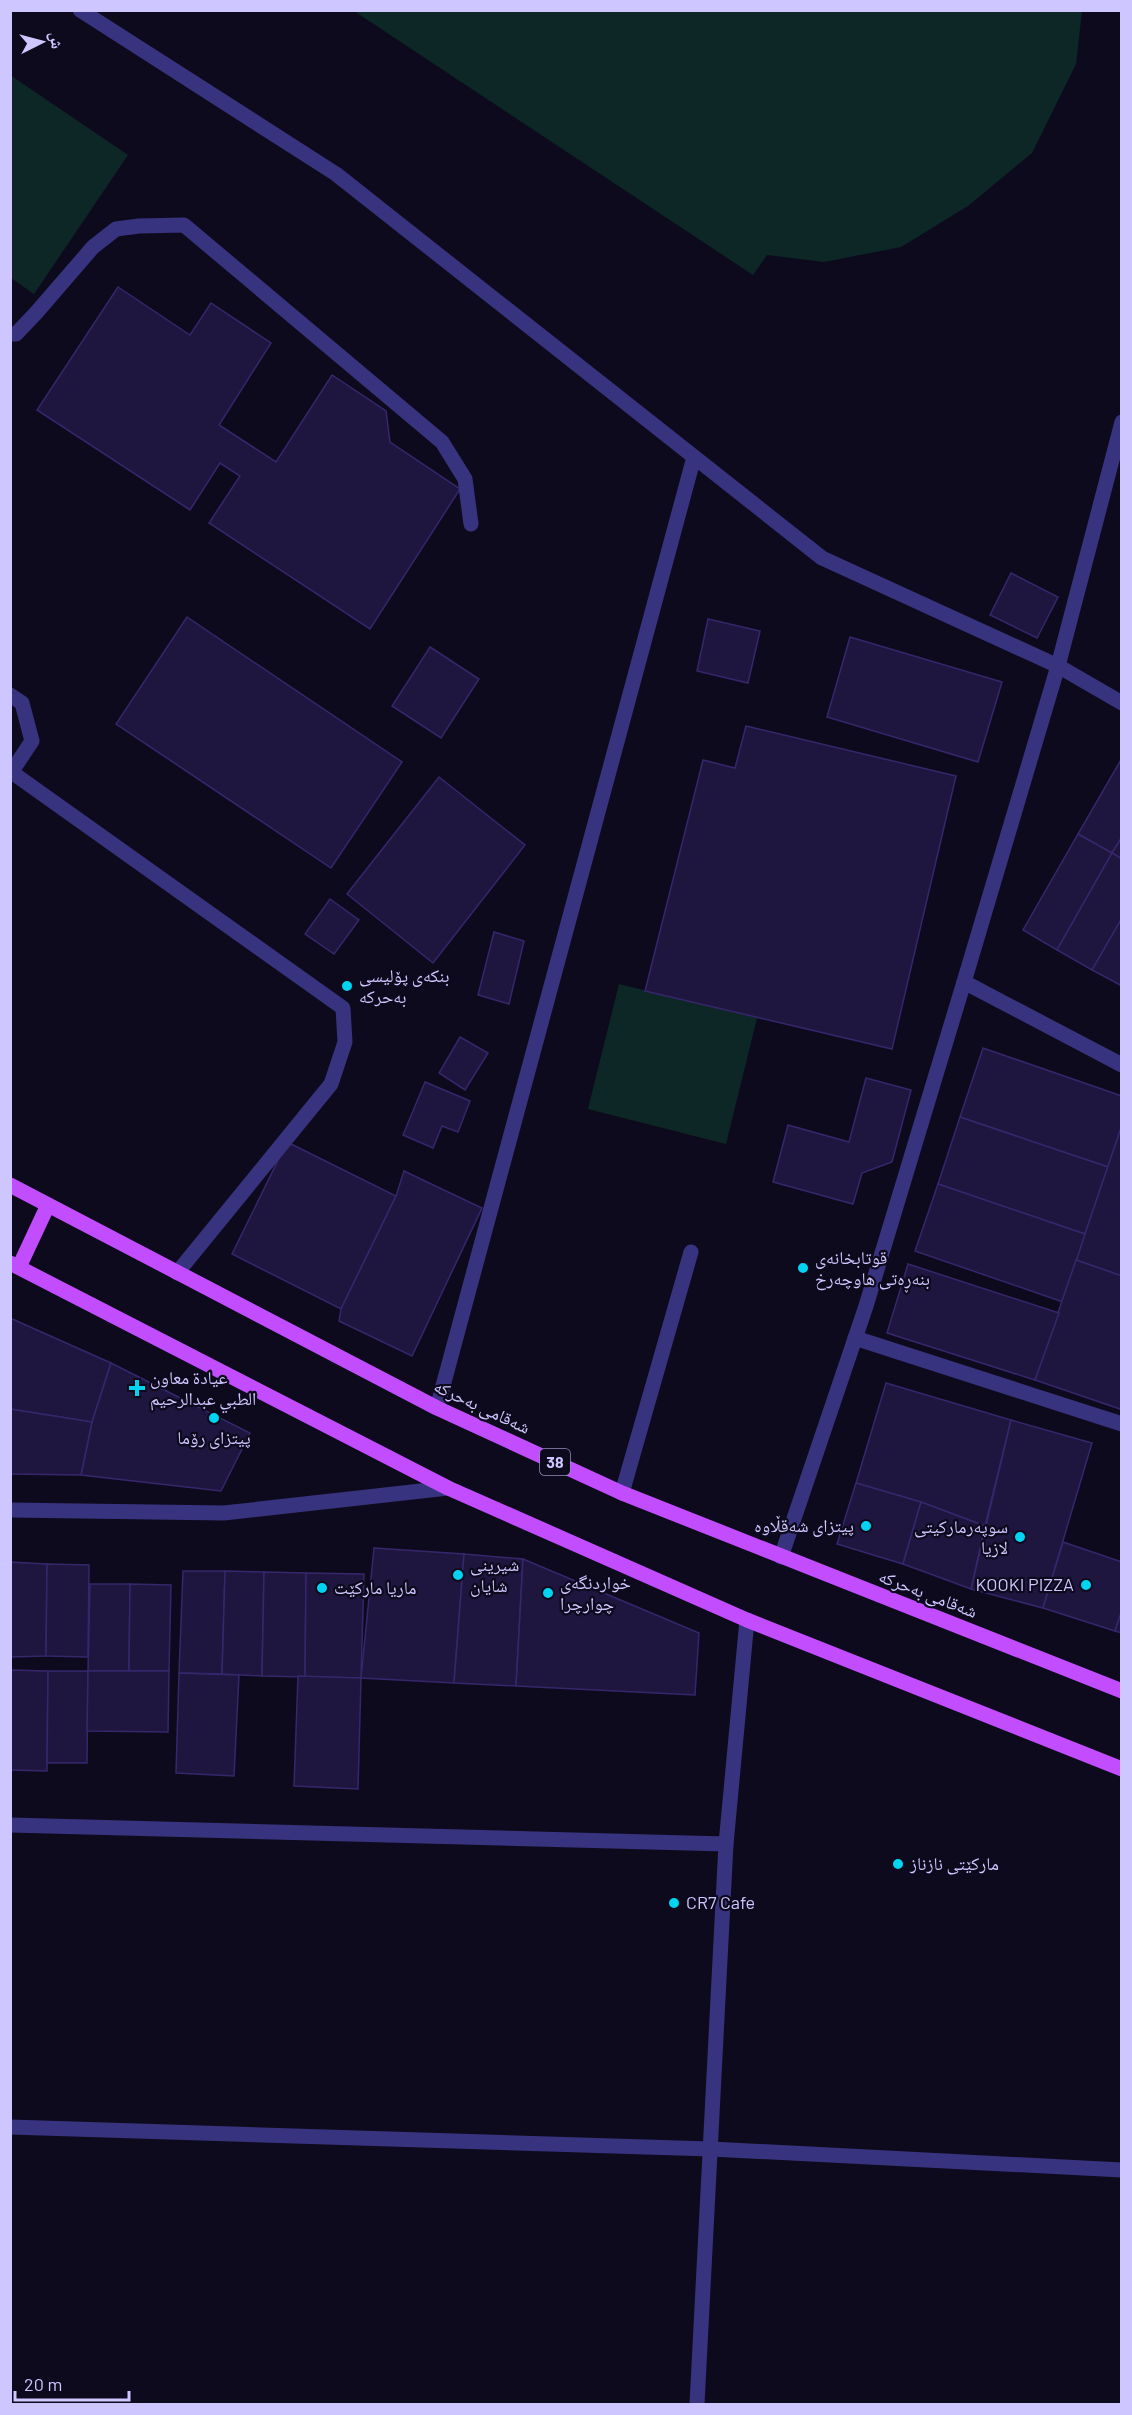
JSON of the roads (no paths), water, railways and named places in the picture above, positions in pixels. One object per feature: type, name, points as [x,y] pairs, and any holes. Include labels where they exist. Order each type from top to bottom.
[{"type":"main road","name":"شەقامی بەحرکە","points":[[10,1185],[437,1408],[622,1493],[1122,1691]]},
{"type":"main road","points":[[48,1205],[15,1265],[448,1488],[747,1620],[1122,1769]]},
{"type":"street","points":[[80,10],[336,174],[822,558],[1058,666],[1122,703]]},
{"type":"street","points":[[12,337],[36,314],[93,247],[116,229],[184,225],[442,442],[465,479],[471,524]]},
{"type":"street","points":[[781,1557],[855,1338],[964,982],[1058,666],[1122,422]]},
{"type":"street","points":[[437,1408],[694,457]]},
{"type":"street","points":[[10,695],[22,703],[32,741],[11,773],[343,1008],[345,1042],[332,1084],[177,1273]]},
{"type":"street","points":[[964,982],[1122,1065]]},
{"type":"street","points":[[622,1493],[691,1252]]},
{"type":"street","points":[[855,1338],[1122,1424]]},
{"type":"street","points":[[10,1510],[224,1513],[448,1488]]},
{"type":"street","points":[[697,2404],[726,1844],[747,1620]]},
{"type":"street","points":[[10,1825],[726,1844]]},
{"type":"street","points":[[10,2127],[711,2149],[1122,2170]]},
{"type":"place","name":"بنکەی پۆلیسی بەحرکە","points":[[347,986]]},
{"type":"place","name":"قوتابخانەی بنەڕەتی هاوچەرخ","points":[[803,1268]]},
{"type":"place","name":"عيادة معاون الطبي عبدالرحيم","points":[[137,1388]]},
{"type":"place","name":"پیتزای رۆما","points":[[214,1418]]},
{"type":"place","name":"پیتزای شەقڵاوە","points":[[866,1526]]},
{"type":"place","name":"سوپه‌رمارکیتی لازیا","points":[[1020,1537]]},
{"type":"place","name":"شیرینی شایان","points":[[458,1575]]},
{"type":"place","name":"KOOKI PIZZA","points":[[1086,1585]]},
{"type":"place","name":"ماریا مارکێت","points":[[322,1588]]},
{"type":"place","name":"خواردنگەی چوارچرا","points":[[548,1593]]},
{"type":"place","name":"مارکێتی نازناز","points":[[898,1864]]},
{"type":"place","name":"CR7 Cafe","points":[[674,1903]]}]
